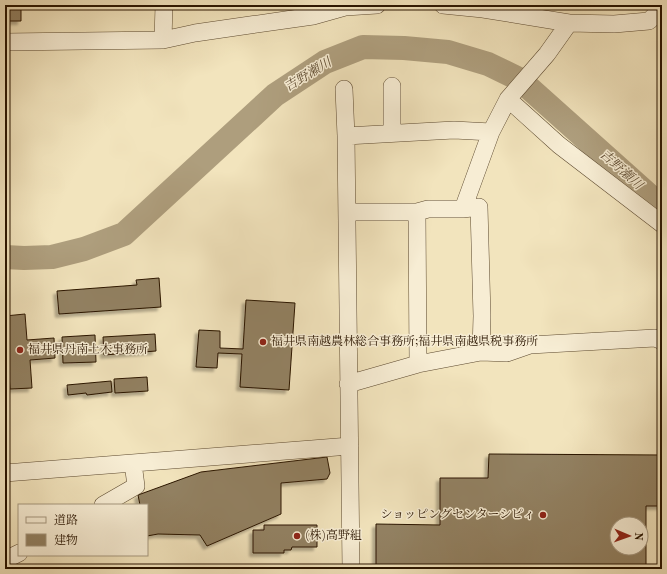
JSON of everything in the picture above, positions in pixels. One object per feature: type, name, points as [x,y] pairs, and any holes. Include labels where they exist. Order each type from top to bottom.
[{"type":"street","points":[[163,40],[164,5]]},
{"type":"street","points":[[5,42],[163,40],[195,33],[313,16],[345,7],[376,5]]},
{"type":"street","points":[[443,5],[483,9],[569,23],[614,24],[649,21],[662,8]]},
{"type":"street","points":[[464,209],[491,132],[508,99],[547,54],[569,23]]},
{"type":"street","points":[[392,86],[392,133]]},
{"type":"street","points":[[344,89],[346,136],[350,446],[350,569]]},
{"type":"street","points":[[508,99],[559,145],[662,224]]},
{"type":"street","points":[[346,136],[454,130],[491,132]]},
{"type":"street","points":[[347,212],[417,212],[428,209],[464,209],[479,207],[482,316],[480,352]]},
{"type":"street","points":[[417,212],[418,364]]},
{"type":"street","points":[[348,384],[418,364],[480,352],[507,353],[530,345],[655,338],[662,341]]},
{"type":"street","points":[[5,473],[350,446]]},
{"type":"street","points":[[105,504],[136,486],[133,463]]},
{"type":"street","points":[[5,560],[18,554]]},
{"type":"building","points":[[5,5],[21,5],[21,21],[5,21]]},
{"type":"building","points":[[159,278],[161,307],[59,314],[57,291],[137,285],[136,280]]},
{"type":"building","points":[[246,300],[295,303],[289,390],[240,387],[242,354],[218,353],[217,368],[196,367],[199,330],[220,331],[220,348],[243,349]]},
{"type":"building","points":[[25,314],[27,340],[54,338],[55,358],[30,360],[32,388],[10,389],[5,316]]},
{"type":"building","points":[[155,334],[156,351],[104,355],[103,337]]},
{"type":"building","points":[[95,335],[96,362],[63,363],[62,337]]},
{"type":"building","points":[[147,377],[148,391],[115,393],[114,379]]},
{"type":"building","points":[[111,381],[112,392],[87,395],[86,393],[68,395],[67,385]]},
{"type":"building","name":"ショッピングセンターシピィ","points":[[489,454],[662,455],[662,506],[646,506],[646,516],[609,516],[609,556],[646,556],[646,569],[376,569],[376,524],[440,525],[440,478],[488,478]]},
{"type":"building","points":[[327,457],[330,473],[327,479],[281,483],[281,514],[207,546],[200,535],[158,534],[148,536],[148,504],[140,504],[138,495],[201,472]]},
{"type":"building","points":[[264,525],[317,525],[317,547],[292,547],[291,550],[284,550],[284,553],[253,553],[253,530],[264,530]]},
{"type":"waterway","name":"吉野瀬川","points":[[5,257],[52,257],[84,249],[124,234],[275,95],[325,62],[363,47],[404,48],[448,52],[488,64],[519,79],[662,207]]},
{"type":"place","name":"福井県南越農林総合事務所;福井県南越県税事務所","points":[[263,342]]},
{"type":"place","name":"福井県丹南土木事務所","points":[[20,350]]},
{"type":"place","name":"ショッピングセンターシピィ","points":[[543,515]]},
{"type":"place","name":"(株)高野組","points":[[297,536]]}]
